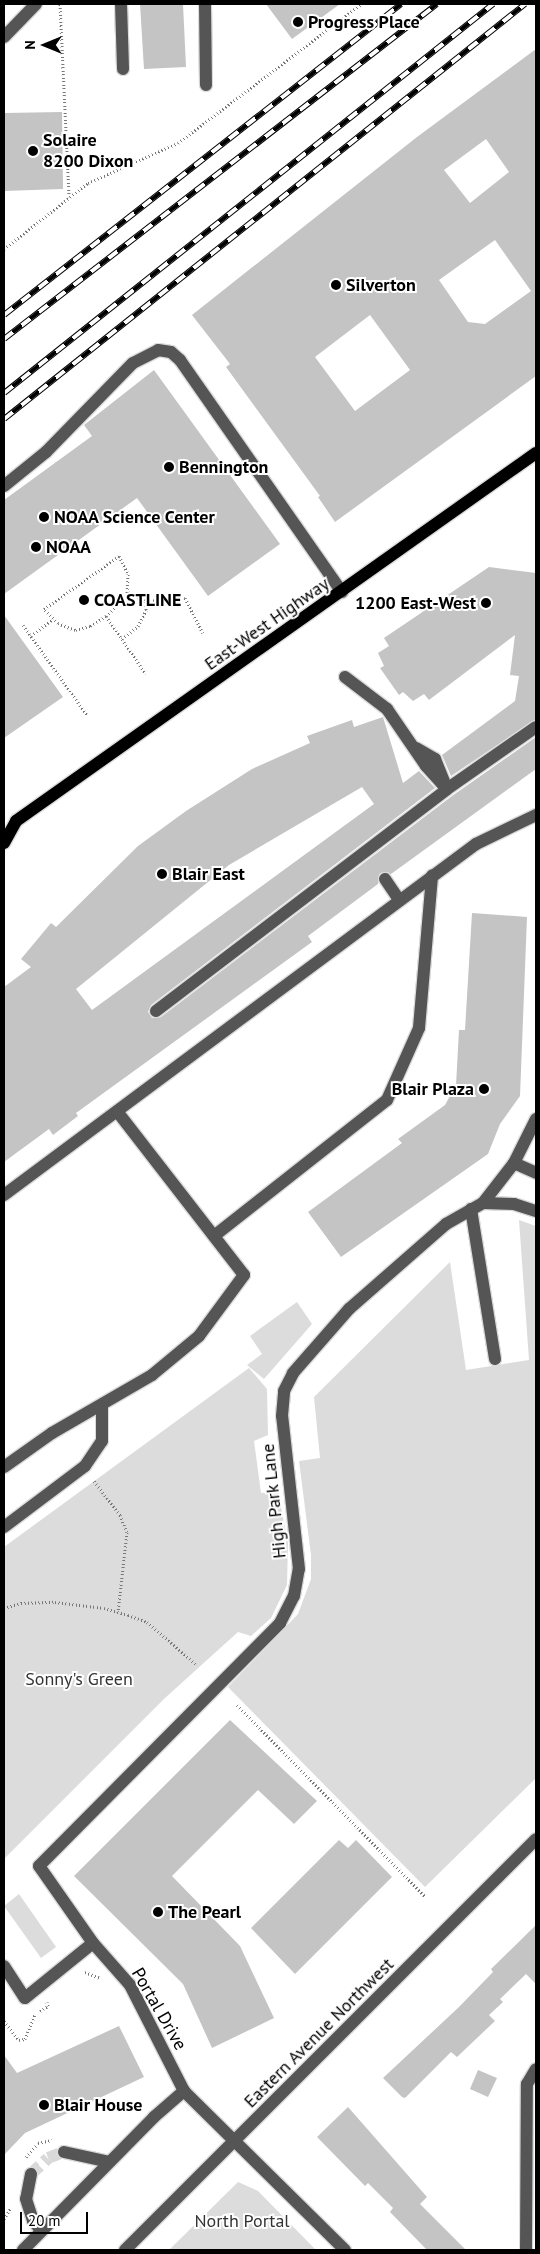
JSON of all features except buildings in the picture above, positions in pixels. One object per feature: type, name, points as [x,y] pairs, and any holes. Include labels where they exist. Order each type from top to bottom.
[{"type":"main road","name":"East-West Highway","points":[[4,843],[10,820],[342,592],[536,453]]},
{"type":"street","points":[[4,37],[36,4]]},
{"type":"street","points":[[121,4],[122,70]]},
{"type":"street","points":[[205,4],[206,85]]},
{"type":"street","points":[[4,486],[46,452],[133,363],[158,350],[171,352],[180,360],[342,592]]},
{"type":"street","points":[[345,677],[387,709],[412,746],[447,789]]},
{"type":"street","points":[[156,1011],[447,789],[536,727]]},
{"type":"street","points":[[4,1195],[476,844],[536,815]]},
{"type":"street","points":[[214,1236],[387,1100],[419,1028],[432,876]]},
{"type":"street","points":[[384,879],[399,900]]},
{"type":"street","points":[[4,1467],[52,1433],[102,1406],[152,1375],[199,1336],[244,1275],[117,1111]]},
{"type":"street","points":[[495,1359],[477,1206],[514,1163],[536,1120]]},
{"type":"street","points":[[514,1163],[536,1173]]},
{"type":"street","points":[[477,1206],[514,1204],[536,1211]]},
{"type":"street","name":"High Park Lane","points":[[39,1866],[280,1623],[294,1596],[299,1569],[282,1416],[284,1391],[293,1373],[349,1309],[446,1224],[477,1206]]},
{"type":"street","points":[[4,1527],[86,1466],[102,1441],[102,1406]]},
{"type":"street","name":"Eastern Avenue Northwest","points":[[125,2250],[536,1839]]},
{"type":"street","name":"Portal Drive","points":[[39,1866],[93,1944],[130,1985],[184,2090],[345,2250]]},
{"type":"street","points":[[4,1966],[26,1998],[93,1944]]},
{"type":"street","points":[[526,2250],[527,2084],[536,2068]]},
{"type":"street","points":[[23,2250],[109,2162],[184,2090]]},
{"type":"street","points":[[64,2152],[109,2162]]},
{"type":"street","points":[[31,2174],[26,2199],[33,2221],[42,2231]]},
{"type":"path","points":[[60,4],[69,198]]},
{"type":"path","points":[[4,249],[88,183],[178,143],[361,4]]},
{"type":"path","points":[[119,556],[128,574],[128,592],[123,603],[106,616],[90,626],[75,630],[53,619],[44,609],[119,556]]},
{"type":"path","points":[[128,592],[146,601],[185,598],[203,633]]},
{"type":"path","points":[[122,639],[138,626],[146,610],[146,601]]},
{"type":"path","points":[[106,616],[146,674]]},
{"type":"path","points":[[31,636],[53,619]]},
{"type":"path","points":[[23,625],[87,715]]},
{"type":"path","points":[[92,1477],[120,1515],[127,1532],[118,1612]]},
{"type":"path","points":[[4,1608],[21,1603],[55,1602],[118,1612],[147,1622],[197,1665]]},
{"type":"path","points":[[237,1705],[426,1897]]},
{"type":"path","points":[[85,1972],[105,1980]]},
{"type":"path","points":[[23,2161],[38,2143],[58,2138]]},
{"type":"path","points":[[4,2219],[12,2207]]},
{"type":"green space","points":[[519,1220],[536,1226],[536,1778],[425,1887],[228,1687],[298,1614],[311,1579],[311,1555],[299,1461],[320,1458],[314,1397],[450,1262],[466,1370],[529,1360]]},
{"type":"green space","points":[[297,1302],[312,1324],[264,1379],[247,1365],[262,1354],[250,1336]]},
{"type":"green space","name":"Sonny's Green","points":[[249,1368],[267,1389],[268,1435],[254,1441],[261,1493],[278,1492],[288,1543],[287,1585],[271,1618],[251,1636],[238,1632],[165,1698],[4,1859],[4,1547]]},
{"type":"green space","points":[[19,1894],[56,1947],[41,1958],[4,1906]]},
{"type":"green space","name":"North Portal","points":[[238,2182],[258,2191],[316,2250],[169,2250]]},
{"type":"tunnel","points":[[31,2174],[48,2158],[64,2152]]},
{"type":"railway","points":[[4,315],[401,4]]},
{"type":"railway","points":[[4,339],[437,4]]},
{"type":"railway","points":[[4,393],[493,4]]},
{"type":"railway","points":[[4,419],[525,4]]},
{"type":"place","name":"Progress Place","points":[[298,22]]},
{"type":"place","name":"Solaire 8200 Dixon","points":[[33,151]]},
{"type":"place","name":"Silverton","points":[[336,285]]},
{"type":"place","name":"Bennington","points":[[169,467]]},
{"type":"place","name":"NOAA Science Center","points":[[44,517]]},
{"type":"place","name":"NOAA","points":[[36,547]]},
{"type":"place","name":"COASTLINE","points":[[84,600]]},
{"type":"place","name":"1200 East-West","points":[[486,603]]},
{"type":"place","name":"Blair East","points":[[162,874]]},
{"type":"place","name":"Blair Plaza","points":[[484,1089]]},
{"type":"place","name":"The Pearl","points":[[158,1912]]},
{"type":"place","name":"Blair House","points":[[44,2105]]}]
